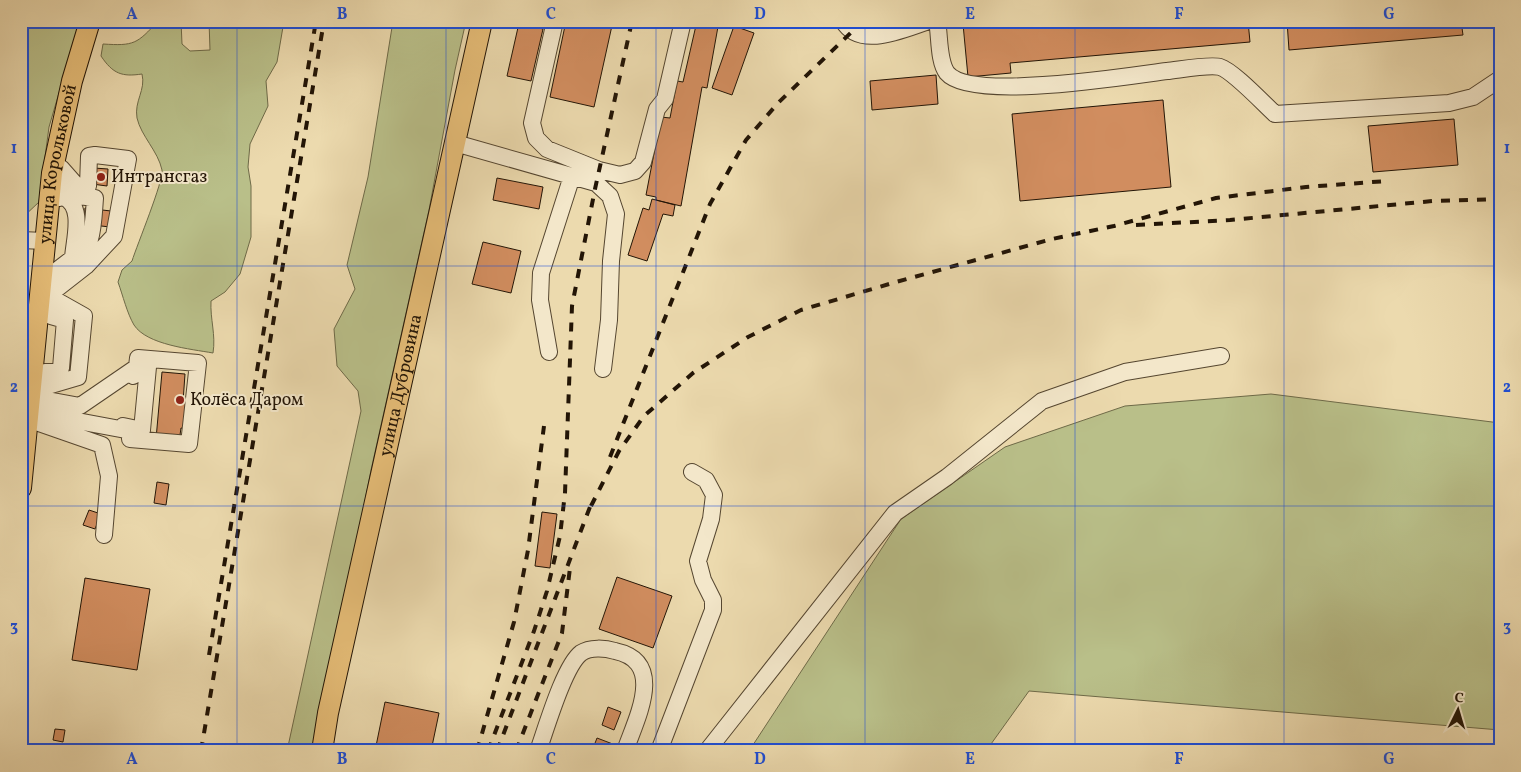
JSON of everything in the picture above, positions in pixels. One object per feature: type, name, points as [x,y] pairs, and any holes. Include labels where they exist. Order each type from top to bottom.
[{"type":"main road","name":"улица Корольковой","points":[[21,488],[34,400],[46,295],[45,242],[72,81],[90,21]]},
{"type":"main road","name":"улица Дубровина","points":[[322,751],[328,714],[482,21]]},
{"type":"street","points":[[555,21],[532,123],[536,138],[547,149],[599,170],[620,175],[635,171],[643,162],[657,109],[665,99],[683,21]]},
{"type":"street","points":[[843,21],[852,32],[869,37],[929,21]]},
{"type":"street","points":[[937,21],[941,38],[941,59],[948,73],[969,85],[1042,86],[1186,69],[1220,67],[1243,84],[1275,114],[1449,103],[1473,97],[1500,79]]},
{"type":"street","points":[[454,143],[596,183],[610,196],[616,214],[611,261],[610,320],[603,369]]},
{"type":"street","points":[[89,156],[128,159],[114,236],[86,266],[46,295],[56,270],[73,258],[76,215],[71,202],[62,197],[59,198],[56,176],[61,168],[76,185],[88,186],[89,156]]},
{"type":"street","points":[[46,295],[79,261],[91,240],[95,198],[78,196],[56,176]]},
{"type":"street","points":[[549,352],[540,300],[541,273],[572,176]]},
{"type":"street","points":[[21,240],[45,242]]},
{"type":"street","points":[[34,400],[68,373],[73,321],[46,295]]},
{"type":"street","points":[[707,751],[895,513],[947,476],[1042,401],[1125,372],[1220,356]]},
{"type":"street","points":[[138,358],[198,362],[188,444],[130,439],[131,431],[40,414],[34,400],[42,398],[80,406],[137,367],[138,358]]},
{"type":"street","points":[[34,400],[72,414],[142,430],[148,367],[72,414]]},
{"type":"street","points":[[34,400],[102,445],[109,476],[104,535]]},
{"type":"street","points":[[659,751],[713,610],[713,600],[703,580],[698,561],[711,519],[714,495],[706,480],[692,472]]},
{"type":"street","points":[[538,751],[566,673],[581,653],[597,648],[616,651],[630,657],[638,664],[645,682],[644,695],[625,751]]},
{"type":"green space","points":[[21,21],[80,21],[49,127],[39,202],[21,219]]},
{"type":"green space","points":[[158,21],[181,21],[182,44],[190,51],[210,50],[209,21],[284,21],[277,62],[266,81],[268,106],[250,144],[248,167],[251,186],[251,237],[240,274],[225,292],[211,301],[213,353],[159,342],[140,332],[134,325],[127,310],[118,282],[122,270],[132,261],[155,199],[162,170],[157,156],[142,131],[137,118],[137,106],[143,80],[142,74],[129,75],[118,73],[101,56],[103,44],[128,44],[134,42],[145,35]]},
{"type":"green space","points":[[393,21],[466,21],[429,210],[371,470],[332,671],[313,751],[287,751],[361,411],[358,391],[337,366],[334,329],[355,289],[347,265],[368,177]]},
{"type":"green space","points":[[1271,394],[1500,423],[1500,730],[1029,691],[986,751],[749,751],[901,519],[1005,447],[1125,406]]},
{"type":"building","points":[[566,21],[613,21],[594,107],[550,97]]},
{"type":"building","points":[[697,21],[719,21],[707,88],[702,87],[681,206],[656,200],[656,197],[646,195],[661,117],[670,118],[677,81],[683,82]]},
{"type":"building","points":[[1002,21],[1248,21],[1250,42],[1010,63],[1011,73],[968,77],[963,24]]},
{"type":"building","points":[[1287,21],[1461,21],[1463,35],[1289,50]]},
{"type":"building","points":[[519,23],[543,29],[531,81],[507,76]]},
{"type":"building","points":[[734,26],[754,33],[732,95],[712,88]]},
{"type":"building","points":[[936,75],[938,104],[872,110],[870,81]]},
{"type":"building","points":[[1163,100],[1171,187],[1020,201],[1012,114]]},
{"type":"building","points":[[1454,119],[1458,165],[1373,172],[1368,126]]},
{"type":"building","points":[[94,168],[108,169],[107,186],[92,184]]},
{"type":"building","points":[[497,178],[543,187],[539,209],[493,200]]},
{"type":"building","points":[[652,199],[675,205],[673,216],[663,214],[647,261],[628,255],[643,208],[649,210]]},
{"type":"building","points":[[85,208],[111,211],[110,227],[84,224]]},
{"type":"building","points":[[483,242],[521,251],[511,293],[472,284]]},
{"type":"building","points":[[162,372],[185,374],[183,402],[188,402],[186,429],[181,428],[179,442],[156,439]]},
{"type":"building","points":[[157,482],[169,484],[166,505],[154,503]]},
{"type":"building","points":[[89,510],[101,514],[95,529],[83,525]]},
{"type":"building","points":[[542,512],[557,514],[550,568],[535,566]]},
{"type":"building","points":[[617,577],[672,596],[653,648],[599,629]]},
{"type":"building","points":[[85,578],[150,589],[137,670],[72,660]]},
{"type":"building","points":[[385,702],[439,713],[431,751],[375,751]]},
{"type":"building","points":[[608,707],[621,712],[614,730],[602,725]]},
{"type":"building","points":[[55,729],[65,730],[63,742],[53,740]]},
{"type":"building","points":[[597,738],[618,746],[617,751],[592,751]]},
{"type":"railway","points":[[209,655],[316,21]]},
{"type":"railway","points":[[201,751],[324,21]]},
{"type":"railway","points":[[488,751],[534,631],[547,591],[560,536],[565,493],[572,306],[595,189],[632,21]]},
{"type":"railway","points":[[610,457],[710,204],[746,140],[778,103],[863,21]]},
{"type":"railway","points":[[591,506],[619,451],[644,416],[693,373],[748,337],[801,310],[1052,239],[1114,226],[1216,198],[1306,187],[1387,181]]},
{"type":"railway","points":[[1136,225],[1230,220],[1433,201],[1500,199]]},
{"type":"railway","points":[[477,751],[514,622],[528,550],[544,426]]},
{"type":"railway","points":[[497,751],[593,499]]},
{"type":"railway","points":[[516,751],[562,633],[570,568]]},
{"type":"place","name":"Интрансгаз","points":[[101,177]]},
{"type":"place","name":"Колёса Даром","points":[[180,400]]}]
